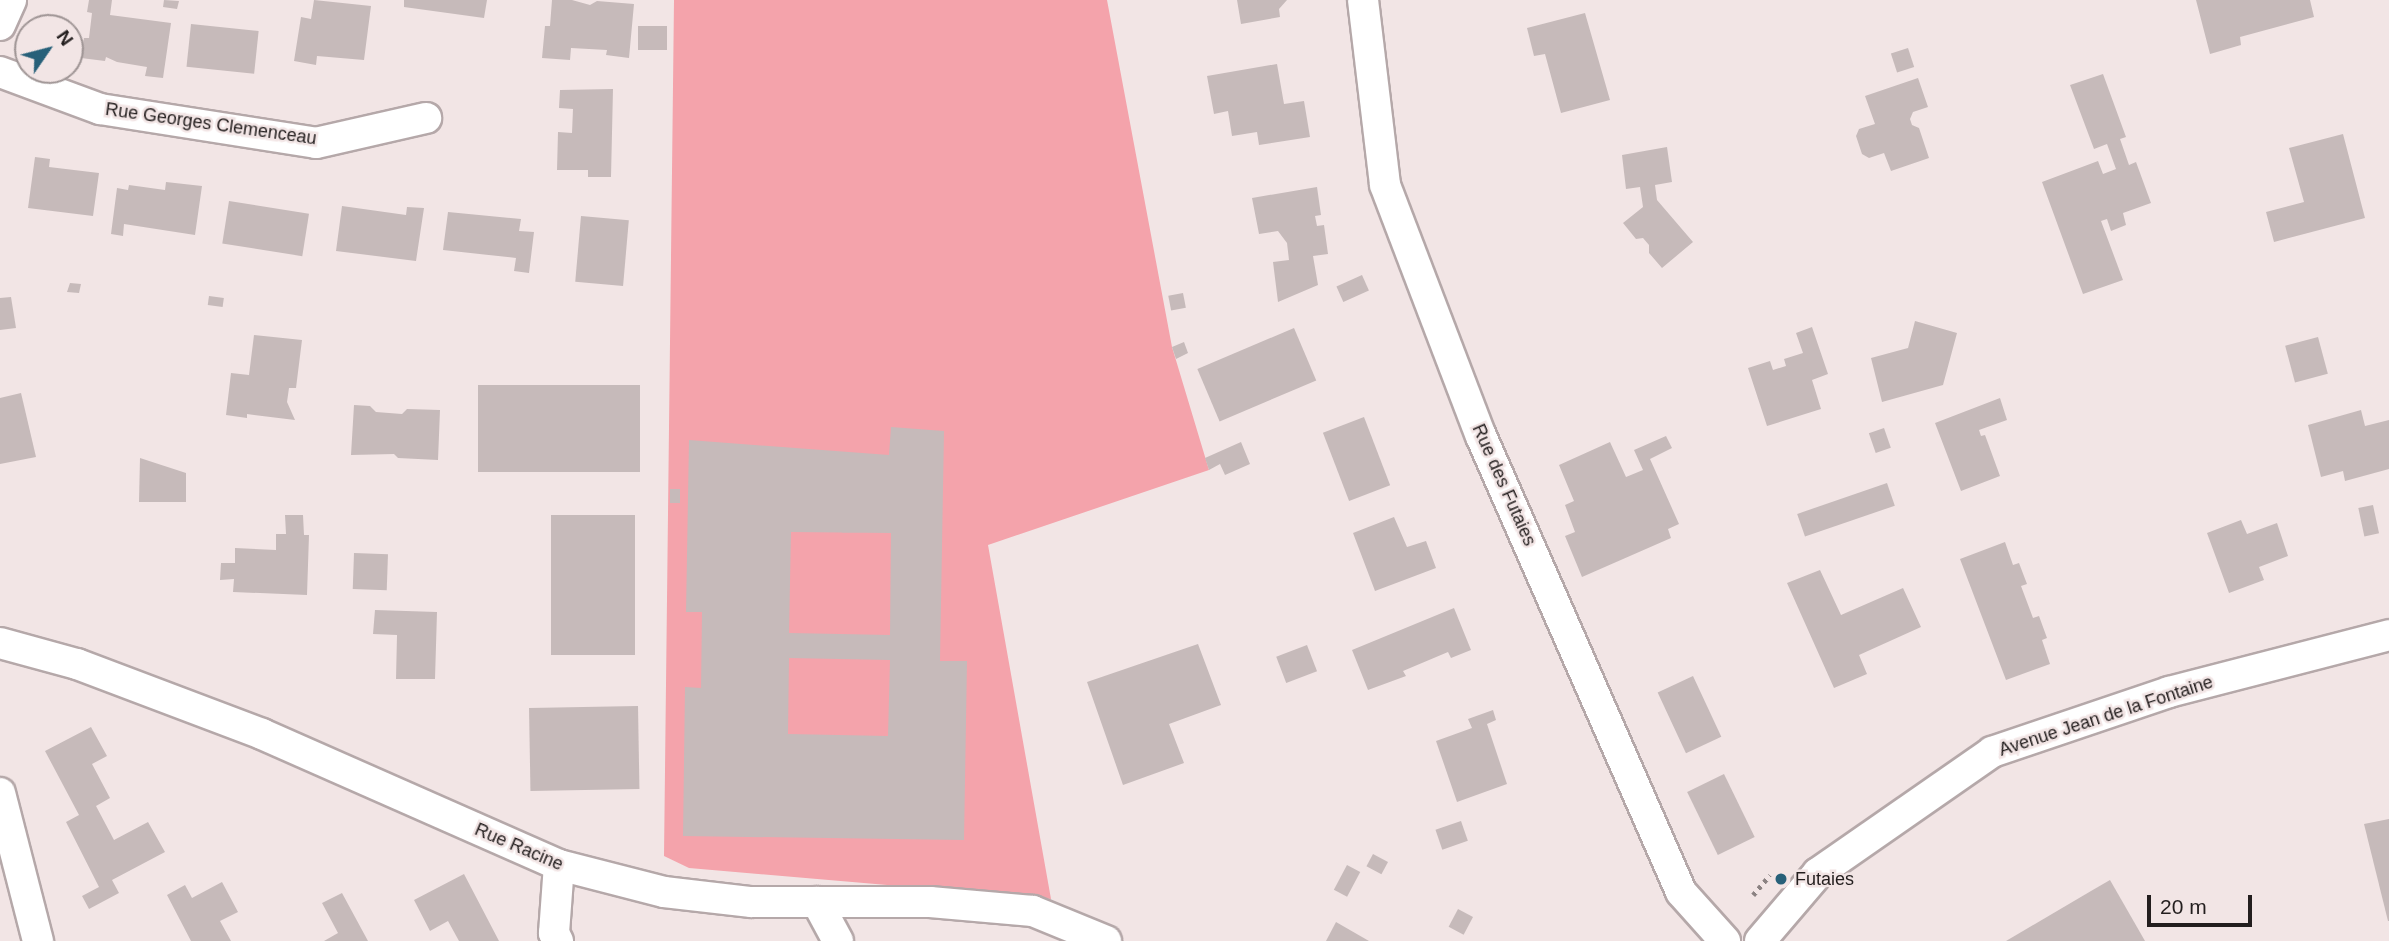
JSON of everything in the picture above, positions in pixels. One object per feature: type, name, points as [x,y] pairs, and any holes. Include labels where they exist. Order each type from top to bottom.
[{"type":"street","points":[[0,25],[11,0]]},
{"type":"street","name":"Rue des Futaies","points":[[1363,0],[1385,185],[1389,197],[1481,436],[1681,892],[1725,941]]},
{"type":"street","name":"Rue Georges Clemenceau","points":[[0,72],[100,109],[316,143],[426,118]]},
{"type":"street","name":"Avenue Jean de la Fontaine","points":[[1760,941],[1818,873],[1992,752],[2168,692],[2389,635]]},
{"type":"street","name":"Rue Racine","points":[[0,643],[77,664],[262,734],[559,865],[664,892],[751,902],[930,902],[1033,911],[1106,941]]},
{"type":"street","points":[[0,793],[38,941]]},
{"type":"street","points":[[558,941],[554,933],[559,865]]},
{"type":"street","points":[[817,902],[838,941]]},
{"type":"shaded area","points":[[674,0],[1107,0],[1172,347],[1209,470],[988,545],[1051,899],[689,868],[664,856]]},
{"type":"building","points":[[89,0],[112,0],[110,15],[171,23],[163,78],[145,76],[147,67],[117,62],[106,57],[105,61],[84,58],[84,38],[89,38],[92,13],[87,12]]},
{"type":"building","points":[[164,0],[179,1],[177,9],[163,7]]},
{"type":"building","points":[[314,0],[371,6],[364,60],[317,56],[316,65],[294,61],[301,17],[311,19]]},
{"type":"building","points":[[404,0],[487,0],[484,18],[404,7]]},
{"type":"building","points":[[552,0],[572,0],[590,5],[597,1],[634,4],[629,58],[606,55],[607,50],[571,48],[570,60],[542,58],[545,26],[550,26]]},
{"type":"building","points":[[1237,0],[1287,0],[1279,9],[1280,17],[1241,24]]},
{"type":"building","points":[[2196,0],[2310,0],[2314,17],[2240,37],[2241,45],[2210,54]]},
{"type":"building","points":[[1585,13],[1610,100],[1561,113],[1545,54],[1534,56],[1527,28]]},
{"type":"building","points":[[191,24],[259,31],[254,74],[187,67]]},
{"type":"building","points":[[638,26],[667,26],[667,50],[638,50]]},
{"type":"building","points":[[1908,48],[1914,67],[1897,73],[1891,54]]},
{"type":"building","points":[[1277,64],[1284,104],[1304,101],[1310,137],[1259,145],[1257,132],[1232,136],[1228,111],[1214,114],[1207,76]]},
{"type":"building","points":[[2103,74],[2126,137],[2120,139],[2129,165],[2136,162],[2151,203],[2123,213],[2126,225],[2111,231],[2107,219],[2101,221],[2123,280],[2083,294],[2042,182],[2098,161],[2103,174],[2116,169],[2107,144],[2094,149],[2070,85]]},
{"type":"building","points":[[1918,78],[1928,107],[1913,112],[1910,119],[1912,125],[1919,128],[1929,158],[1891,171],[1884,153],[1869,158],[1862,154],[1856,136],[1859,129],[1875,124],[1865,96]]},
{"type":"building","points":[[613,89],[611,177],[588,177],[588,170],[557,170],[558,132],[572,133],[573,109],[559,108],[560,90]]},
{"type":"building","points":[[2343,134],[2365,218],[2274,242],[2266,212],[2304,202],[2289,148]]},
{"type":"building","points":[[1667,147],[1672,182],[1655,185],[1657,200],[1693,242],[1662,268],[1649,253],[1649,245],[1643,238],[1636,239],[1623,223],[1643,207],[1640,187],[1626,189],[1622,155]]},
{"type":"building","points":[[35,157],[50,159],[49,167],[99,173],[93,216],[28,208]]},
{"type":"building","points":[[166,182],[202,186],[195,235],[124,224],[123,236],[111,234],[117,188],[128,190],[129,185],[165,190]]},
{"type":"building","points":[[1317,187],[1321,215],[1315,216],[1317,226],[1324,225],[1328,254],[1313,256],[1318,285],[1278,302],[1273,262],[1289,260],[1287,243],[1278,231],[1259,234],[1252,198]]},
{"type":"building","points":[[229,201],[309,214],[302,256],[222,243]]},
{"type":"building","points":[[342,206],[406,215],[407,207],[424,208],[416,261],[336,251]]},
{"type":"building","points":[[448,212],[521,219],[519,231],[534,232],[529,273],[514,271],[516,258],[443,250]]},
{"type":"building","points":[[581,216],[629,220],[623,286],[575,282]]},
{"type":"building","points":[[1362,275],[1369,291],[1343,302],[1336,286]]},
{"type":"building","points":[[70,283],[81,284],[79,293],[67,292]]},
{"type":"building","points":[[1183,293],[1186,308],[1171,311],[1168,296]]},
{"type":"building","points":[[209,296],[224,298],[223,307],[208,305]]},
{"type":"building","points":[[11,297],[16,328],[0,330],[0,298]]},
{"type":"building","points":[[1915,321],[1957,333],[1943,385],[1882,402],[1871,358],[1908,348]]},
{"type":"building","points":[[1812,327],[1828,374],[1812,380],[1821,409],[1767,426],[1748,368],[1770,361],[1773,370],[1786,366],[1784,359],[1803,353],[1796,333]]},
{"type":"building","points":[[1294,328],[1316,380],[1220,421],[1197,369]]},
{"type":"building","points":[[254,335],[302,340],[296,388],[289,388],[287,402],[295,420],[247,414],[247,418],[226,415],[231,373],[249,375]]},
{"type":"building","points":[[2318,337],[2328,374],[2295,383],[2285,346]]},
{"type":"building","points":[[1184,342],[1188,353],[1176,359],[1172,347]]},
{"type":"building","points":[[478,385],[640,385],[640,472],[478,472]]},
{"type":"building","points":[[21,393],[36,457],[0,464],[0,398]]},
{"type":"building","points":[[2000,398],[2007,420],[1979,430],[1981,436],[1985,435],[2000,476],[1961,491],[1935,423]]},
{"type":"building","points":[[354,405],[370,406],[376,412],[402,414],[407,409],[440,410],[438,460],[398,458],[394,454],[351,455]]},
{"type":"building","points":[[2361,410],[2365,426],[2389,420],[2389,469],[2345,481],[2343,471],[2321,477],[2308,425]]},
{"type":"building","points":[[1364,417],[1390,485],[1349,501],[1323,433]]},
{"type":"building","points":[[891,427],[944,431],[940,661],[967,661],[964,840],[683,836],[685,687],[701,688],[702,612],[686,612],[689,440],[889,455]],"holes":[[[791,532],[891,533],[890,635],[789,633]],[[789,658],[890,660],[888,736],[788,734]]]},
{"type":"building","points":[[1884,428],[1891,448],[1876,453],[1869,433]]},
{"type":"building","points":[[1666,436],[1672,448],[1650,459],[1679,524],[1668,529],[1671,538],[1582,577],[1565,536],[1575,532],[1565,505],[1574,501],[1559,465],[1610,442],[1626,477],[1643,470],[1634,450]]},
{"type":"building","points":[[1241,442],[1250,464],[1225,475],[1220,464],[1209,470],[1205,458]]},
{"type":"building","points":[[140,458],[186,473],[186,502],[139,502]]},
{"type":"building","points":[[1887,483],[1895,506],[1805,537],[1797,514]]},
{"type":"building","points":[[670,489],[680,489],[680,503],[670,503]]},
{"type":"building","points":[[2373,505],[2379,533],[2364,536],[2358,508]]},
{"type":"building","points":[[285,515],[303,515],[304,535],[309,535],[307,595],[233,592],[234,579],[220,580],[221,563],[235,563],[235,548],[276,550],[276,534],[286,534]]},
{"type":"building","points":[[551,515],[635,515],[635,655],[551,655]]},
{"type":"building","points":[[1394,517],[1407,547],[1426,541],[1436,568],[1375,591],[1353,533]]},
{"type":"building","points":[[2241,520],[2247,534],[2277,523],[2288,556],[2259,567],[2264,580],[2229,593],[2207,533]]},
{"type":"building","points":[[2005,542],[2013,565],[2019,563],[2027,584],[2021,586],[2033,618],[2039,616],[2047,638],[2042,640],[2050,664],[2006,680],[1960,559]]},
{"type":"building","points":[[354,553],[388,554],[387,590],[353,589]]},
{"type":"building","points":[[1820,570],[1841,615],[1903,588],[1921,627],[1859,655],[1867,674],[1834,688],[1787,583]]},
{"type":"building","points":[[1454,608],[1471,650],[1451,658],[1448,652],[1403,671],[1406,676],[1368,690],[1352,650]]},
{"type":"building","points":[[375,610],[437,612],[435,679],[396,679],[397,635],[373,634]]},
{"type":"building","points":[[1198,644],[1221,705],[1169,724],[1184,763],[1123,785],[1087,682]]},
{"type":"building","points":[[1307,645],[1317,671],[1286,683],[1276,657]]},
{"type":"building","points":[[1693,676],[1721,737],[1686,753],[1658,692]]},
{"type":"building","points":[[638,706],[639,789],[530,791],[529,708]]},
{"type":"building","points":[[1493,710],[1496,720],[1487,724],[1507,784],[1457,802],[1436,741],[1472,728],[1468,719]]},
{"type":"building","points":[[91,727],[107,756],[92,764],[110,798],[96,806],[114,840],[148,822],[165,852],[112,880],[119,893],[89,909],[82,896],[99,887],[66,822],[79,815],[45,751]]},
{"type":"building","points":[[1724,774],[1755,837],[1718,855],[1687,792]]},
{"type":"building","points":[[2389,819],[2389,921],[2388,921],[2364,824]]},
{"type":"building","points":[[1461,821],[1468,841],[1442,850],[1435,830]]},
{"type":"building","points":[[1373,854],[1388,862],[1381,874],[1366,866]]},
{"type":"building","points":[[1347,865],[1360,872],[1347,897],[1334,890]]},
{"type":"building","points":[[464,874],[499,941],[459,941],[448,921],[430,931],[414,900]]},
{"type":"building","points":[[2110,880],[2145,941],[2006,941],[2091,891]]},
{"type":"building","points":[[222,882],[238,912],[220,921],[231,941],[191,941],[167,895],[185,885],[192,898]]},
{"type":"building","points":[[342,893],[368,941],[324,941],[338,933],[322,903]]},
{"type":"building","points":[[1458,909],[1473,917],[1464,935],[1449,927]]},
{"type":"building","points":[[1336,922],[1369,941],[1326,941]]},
{"type":"place","name":"Futaies","points":[[1781,879]]}]
